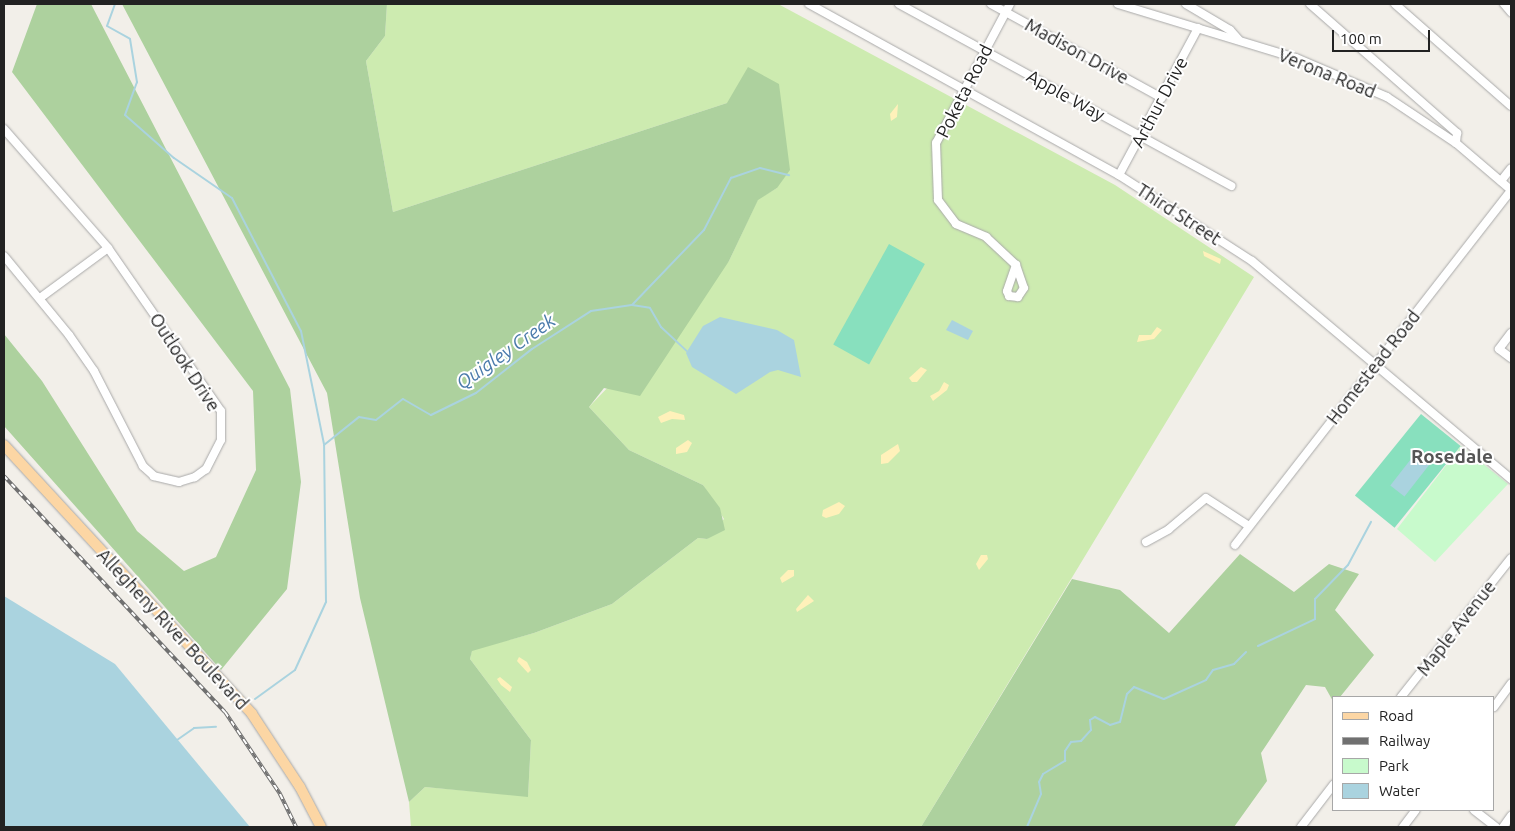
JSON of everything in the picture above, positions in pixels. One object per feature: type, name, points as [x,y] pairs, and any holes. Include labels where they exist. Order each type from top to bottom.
[{"type":"main road","name":"Allegheny River Boulevard","points":[[4,446],[252,714],[300,787],[320,827]]},
{"type":"street","name":"Third Street","points":[[809,4],[1119,175],[1252,261],[1511,479]]},
{"type":"street","name":"Apple Way","points":[[899,4],[1232,186]]},
{"type":"street","name":"Madison Drive","points":[[991,4],[1008,7],[1162,98]]},
{"type":"street","name":"Verona Road","points":[[1118,4],[1296,58],[1387,97],[1456,143],[1511,190]]},
{"type":"street","points":[[1186,4],[1230,30],[1239,40]]},
{"type":"street","points":[[1310,4],[1457,132],[1456,143]]},
{"type":"street","points":[[1395,4],[1511,106]]},
{"type":"street","points":[[1504,4],[1511,12]]},
{"type":"street","name":"Poketa Road","points":[[1008,7],[936,143],[938,200],[956,224],[986,237],[1016,265]]},
{"type":"street","name":"Arthur Drive","points":[[1119,175],[1142,137],[1198,28]]},
{"type":"street","name":"Outlook Drive","points":[[4,130],[108,248],[221,412],[221,440],[216,455],[195,477],[167,480],[143,466],[94,371],[40,298],[4,256]]},
{"type":"street","points":[[1501,181],[1511,168]]},
{"type":"street","name":"Homestead Road","points":[[1235,545],[1511,190]]},
{"type":"street","points":[[40,298],[108,248]]},
{"type":"street","points":[[1511,333],[1499,349],[1511,358]]},
{"type":"street","points":[[1146,542],[1169,529],[1206,498],[1250,526]]},
{"type":"street","name":"Maple Avenue","points":[[1402,696],[1511,558]]},
{"type":"street","points":[[1495,706],[1511,684]]},
{"type":"street","points":[[1301,827],[1332,787]]},
{"type":"street","points":[[1403,827],[1415,811]]},
{"type":"street","points":[[1475,811],[1496,827]]},
{"type":"street","points":[[1503,827],[1511,816]]},
{"type":"green space","points":[[37,4],[91,4],[290,389],[301,482],[287,589],[221,670],[4,426],[4,334],[42,381],[137,531],[184,571],[216,557],[256,470],[253,391],[12,72]]},
{"type":"green space","points":[[122,4],[387,4],[385,36],[366,61],[393,212],[727,103],[748,67],[779,84],[790,170],[777,188],[758,200],[729,261],[640,396],[604,388],[589,407],[629,450],[703,485],[720,508],[725,530],[707,539],[698,538],[612,604],[534,633],[472,651],[470,659],[531,740],[528,797],[425,787],[409,802],[360,598],[327,393]]},
{"type":"green space","points":[[387,4],[780,5],[1115,185],[1254,277],[921,827],[411,827],[409,802],[425,787],[528,796],[531,740],[470,659],[472,650],[534,633],[612,604],[698,538],[707,539],[724,519],[703,485],[629,450],[589,407],[729,261],[758,199],[777,188],[727,103],[393,212],[366,61],[385,36]]},
{"type":"green space","points":[[889,244],[925,264],[869,364],[833,345]]},
{"type":"green space","points":[[1421,414],[1461,446],[1395,528],[1355,496]]},
{"type":"green space","points":[[1461,446],[1508,484],[1435,562],[1397,529]]},
{"type":"green space","points":[[1240,554],[1294,592],[1329,564],[1359,574],[1335,610],[1374,655],[1341,696],[1332,696],[1332,699],[1325,687],[1306,685],[1261,753],[1267,781],[1234,827],[921,827],[1072,579],[1120,590],[1169,633]]},
{"type":"sand","points":[[898,104],[897,117],[891,121],[890,114]]},
{"type":"sand","points":[[1203,251],[1221,259],[1220,264],[1204,256]]},
{"type":"sand","points":[[1157,327],[1162,330],[1154,339],[1137,342],[1139,335],[1151,335]]},
{"type":"sand","points":[[921,367],[927,370],[917,382],[912,382],[909,378]]},
{"type":"sand","points":[[944,382],[949,385],[947,390],[933,401],[930,396],[939,391]]},
{"type":"sand","points":[[670,411],[684,415],[685,420],[672,419],[661,423],[658,417]]},
{"type":"sand","points":[[688,440],[692,443],[687,452],[676,454],[676,448]]},
{"type":"sand","points":[[898,444],[900,451],[888,463],[881,464],[881,455]]},
{"type":"sand","points":[[839,502],[845,506],[839,514],[826,518],[822,516],[823,510]]},
{"type":"sand","points":[[981,555],[987,555],[988,559],[979,570],[976,564]]},
{"type":"sand","points":[[788,570],[794,570],[794,576],[782,583],[780,578]]},
{"type":"sand","points":[[808,595],[814,601],[797,612],[796,609]]},
{"type":"sand","points":[[519,657],[527,662],[531,670],[528,673],[517,661]]},
{"type":"sand","points":[[500,677],[512,687],[510,692],[501,685],[497,679]]},
{"type":"water","points":[[720,317],[777,330],[794,340],[801,377],[778,370],[770,372],[736,394],[692,367],[686,353],[703,326]]},
{"type":"water","points":[[952,320],[973,331],[968,340],[946,330]]},
{"type":"water","points":[[1418,450],[1432,461],[1404,497],[1390,485]]},
{"type":"water","points":[[4,596],[115,664],[250,827],[4,827]]},
{"type":"waterway","points":[[115,4],[107,26],[130,39],[137,82],[125,115],[174,158],[232,198],[301,331],[324,444]]},
{"type":"waterway","name":"Quigley Creek","points":[[255,699],[295,670],[326,602],[324,445],[359,417],[376,420],[403,399],[431,415],[476,393],[532,349],[591,311],[632,305],[704,230],[731,178],[760,168],[789,175]]},
{"type":"waterway","points":[[632,305],[650,308],[661,327],[687,351]]},
{"type":"waterway","points":[[1258,646],[1315,619],[1315,599],[1348,565],[1371,522]]},
{"type":"waterway","points":[[1027,827],[1041,794],[1039,782],[1043,774],[1065,761],[1065,751],[1071,742],[1081,741],[1091,730],[1090,720],[1095,717],[1110,725],[1120,722],[1127,694],[1134,687],[1164,699],[1206,680],[1213,670],[1234,664],[1246,652]]},
{"type":"waterway","points":[[177,740],[194,728],[216,727]]},
{"type":"railway","points":[[4,476],[225,712],[280,794],[296,827]]},
{"type":"district","name":"Rosedale","points":[[1452,457]]}]
